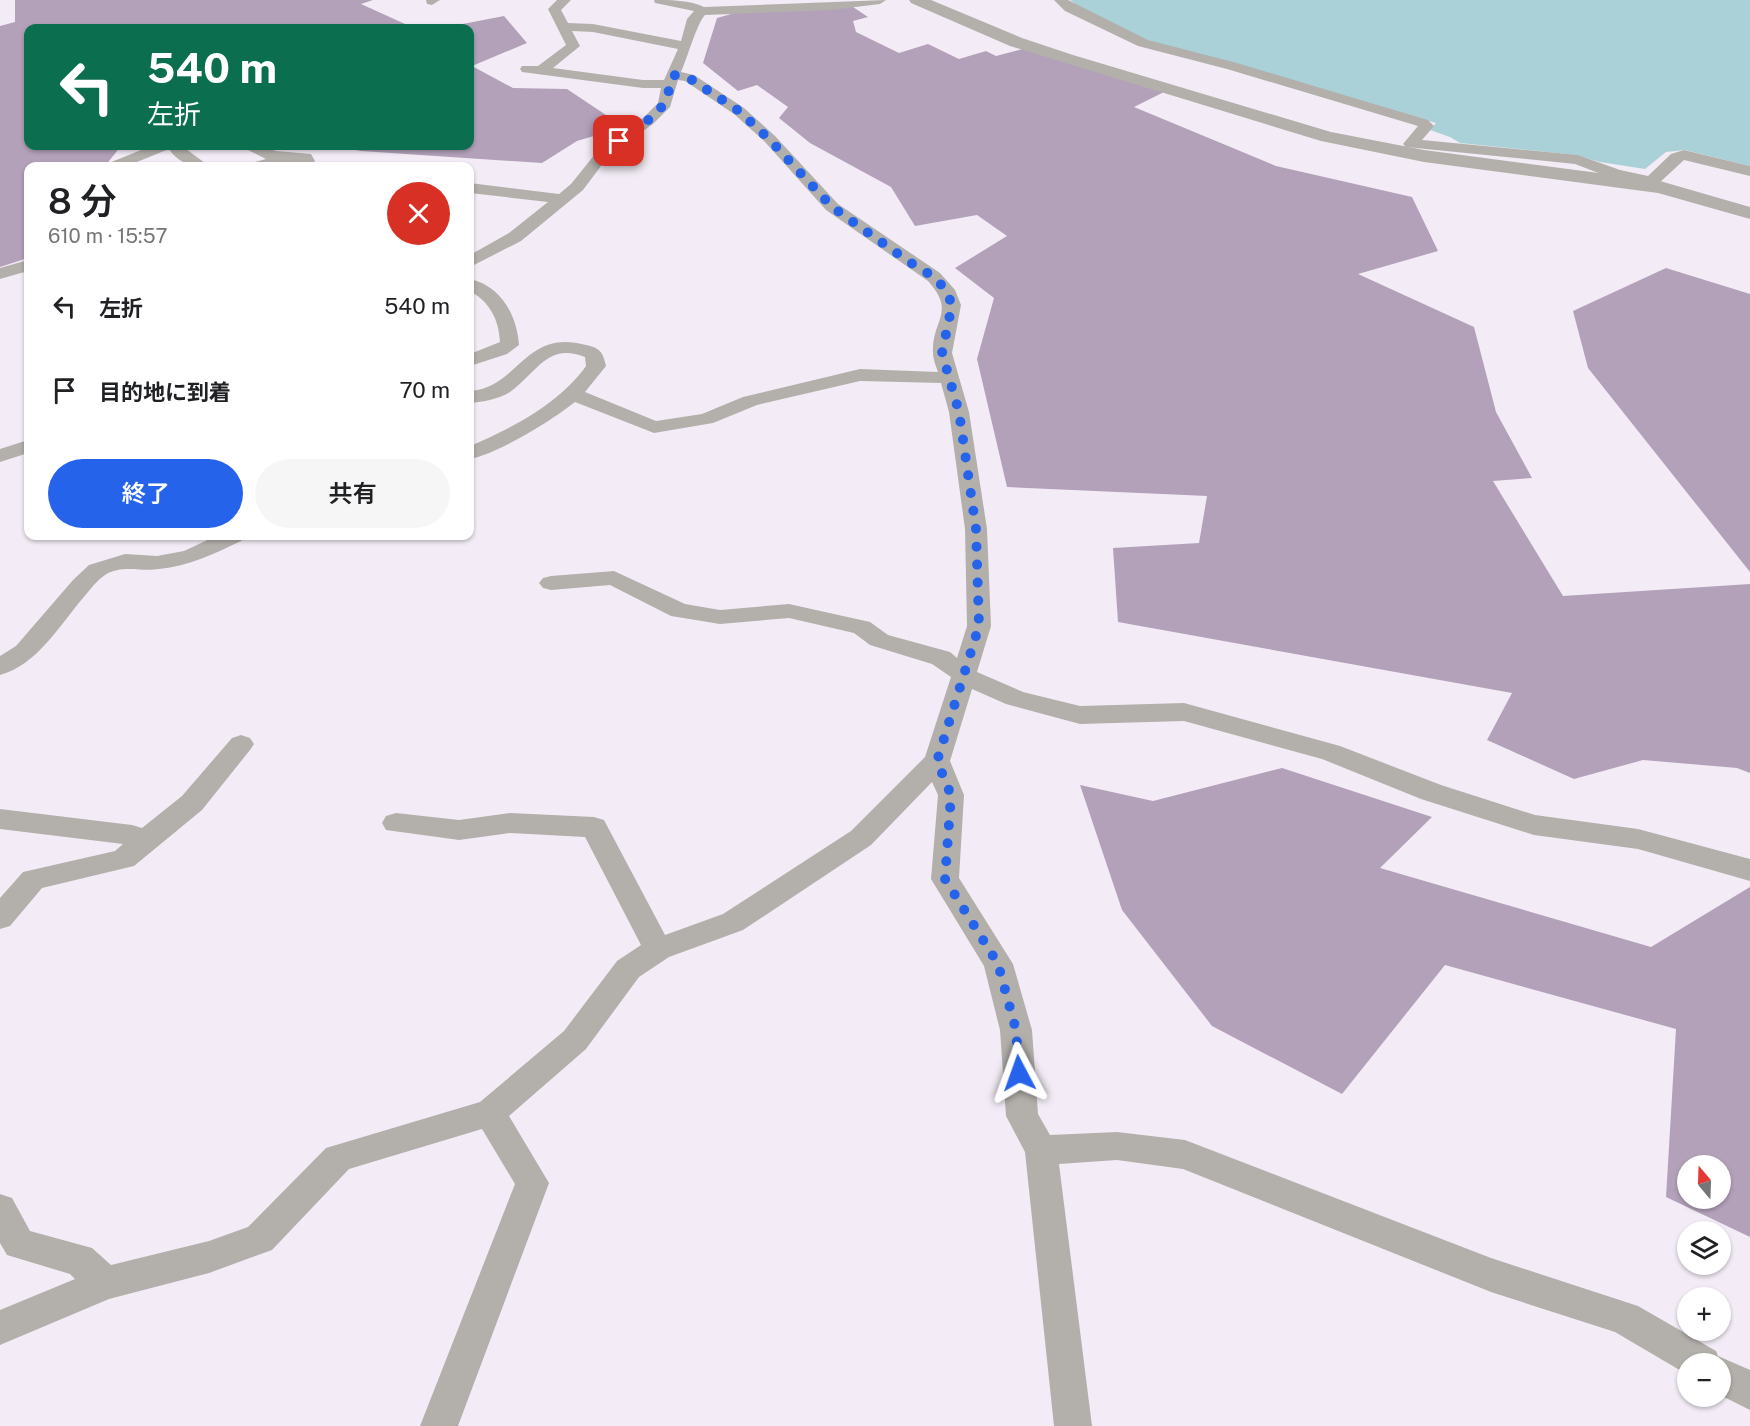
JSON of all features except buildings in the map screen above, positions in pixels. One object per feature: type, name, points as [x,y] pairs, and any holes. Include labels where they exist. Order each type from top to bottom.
[{"type":"street","points":[[0,1328],[106,1283],[210,1257],[260,1239],[338,1158],[490,1113],[575,1040],[628,969],[658,949],[733,922],[861,838],[937,761],[979,626],[976,529],[959,412],[942,353],[952,305],[946,290],[934,277],[832,207],[770,140],[739,111],[689,78],[643,84],[533,70],[573,45],[554,9],[564,0]]},
{"type":"street","points":[[660,0],[697,6],[831,6],[880,0]]},
{"type":"street","points":[[917,0],[1016,42],[1057,56],[1328,137],[1424,156],[1624,181],[1660,188],[1750,213]]},
{"type":"street","points":[[1060,0],[1070,8],[1143,43],[1232,66],[1423,123],[1426,126],[1411,144],[1578,160],[1615,174],[1651,182],[1677,157],[1684,155],[1750,171]]},
{"type":"street","points":[[474,260],[515,237],[577,187],[604,151],[648,121],[665,104],[671,79],[686,46],[697,6]]},
{"type":"street","points":[[563,27],[603,30],[686,46]]},
{"type":"street","points":[[125,162],[153,150]]},
{"type":"street","points":[[177,150],[195,162]]},
{"type":"street","points":[[259,150],[273,156],[305,157],[308,161],[271,162]]},
{"type":"street","points":[[474,188],[562,199]]},
{"type":"street","points":[[0,274],[24,266]]},
{"type":"street","points":[[474,287],[500,306],[510,327],[510,345],[474,358]]},
{"type":"street","points":[[474,397],[502,389],[536,356],[567,346],[594,354],[596,366],[573,395],[554,409],[474,451]]},
{"type":"street","points":[[573,395],[654,427],[706,419],[750,400],[860,375],[937,378],[949,376]]},
{"type":"street","points":[[0,456],[24,447]]},
{"type":"street","points":[[0,667],[25,652],[81,585],[97,570],[125,561],[157,563],[189,557],[225,540]]},
{"type":"street","points":[[551,583],[614,578],[679,611],[720,617],[789,611],[862,627],[879,640],[941,658],[965,676],[1015,698],[1080,715],[1184,712],[1331,752],[1431,792],[1534,825],[1638,839],[1750,870]]},
{"type":"street","points":[[0,918],[33,880],[124,859],[192,803],[241,744]]},
{"type":"street","points":[[937,761],[951,795],[945,879],[998,964],[1016,1030],[1022,1116],[1041,1150],[1073,1426]]},
{"type":"street","points":[[0,819],[132,835],[142,844]]},
{"type":"street","points":[[396,823],[459,830],[510,823],[594,827],[658,949]]},
{"type":"street","points":[[439,1426],[532,1183],[490,1113]]},
{"type":"street","points":[[1041,1150],[1117,1146],[1185,1155],[1491,1275],[1625,1318],[1684,1353]]},
{"type":"street","points":[[0,1209],[19,1244],[80,1260],[106,1283]]},
{"type":"street","points":[[1731,1380],[1750,1391]]},
{"type":"shaded area","points":[[15,0],[373,0],[361,4],[405,24],[24,24],[24,150],[118,150],[108,162],[24,162],[24,259],[0,267],[0,26],[15,22]]},
{"type":"shaded area","points":[[850,5],[868,17],[853,21],[856,32],[899,53],[928,44],[959,59],[986,51],[996,56],[1026,48],[1166,91],[1134,107],[1276,166],[1412,197],[1438,251],[1358,274],[1474,327],[1496,412],[1532,478],[1493,481],[1563,596],[1750,584],[1750,773],[1737,768],[1643,760],[1574,779],[1487,740],[1512,693],[1118,622],[1113,548],[1199,543],[1207,496],[1007,487],[977,359],[994,298],[955,268],[1007,236],[977,215],[915,226],[891,187],[810,143],[779,118],[788,107],[757,85],[738,91],[703,63],[717,18],[749,9]]},
{"type":"shaded area","points":[[504,16],[527,43],[474,65],[474,24],[463,24]]},
{"type":"shaded area","points":[[474,67],[513,88],[567,89],[624,127],[577,141],[542,163],[356,150],[474,150]]},
{"type":"shaded area","points":[[1666,268],[1750,294],[1750,572],[1588,368],[1573,311]]},
{"type":"shaded area","points":[[1282,768],[1432,817],[1380,868],[1651,947],[1750,887],[1750,1237],[1731,1228],[1731,1221],[1716,1221],[1691,1209],[1731,1209],[1731,1155],[1677,1155],[1677,1202],[1666,1197],[1676,1029],[1445,965],[1342,1094],[1212,1026],[1122,910],[1080,785],[1153,801]]},
{"type":"water","points":[[1070,0],[1750,0],[1750,166],[1685,150],[1666,152],[1645,169],[1600,162],[1576,155],[1460,143],[1430,130],[1436,123],[1151,41],[1109,24]]},
{"type":"route","points":[[619,141],[648,121],[665,104],[669,84],[674,75],[689,78],[739,111],[770,140],[832,207],[934,277],[946,290],[952,305],[942,353],[959,412],[976,529],[979,626],[937,761],[951,795],[945,879],[998,964],[1016,1030],[1019,1073]]}]
